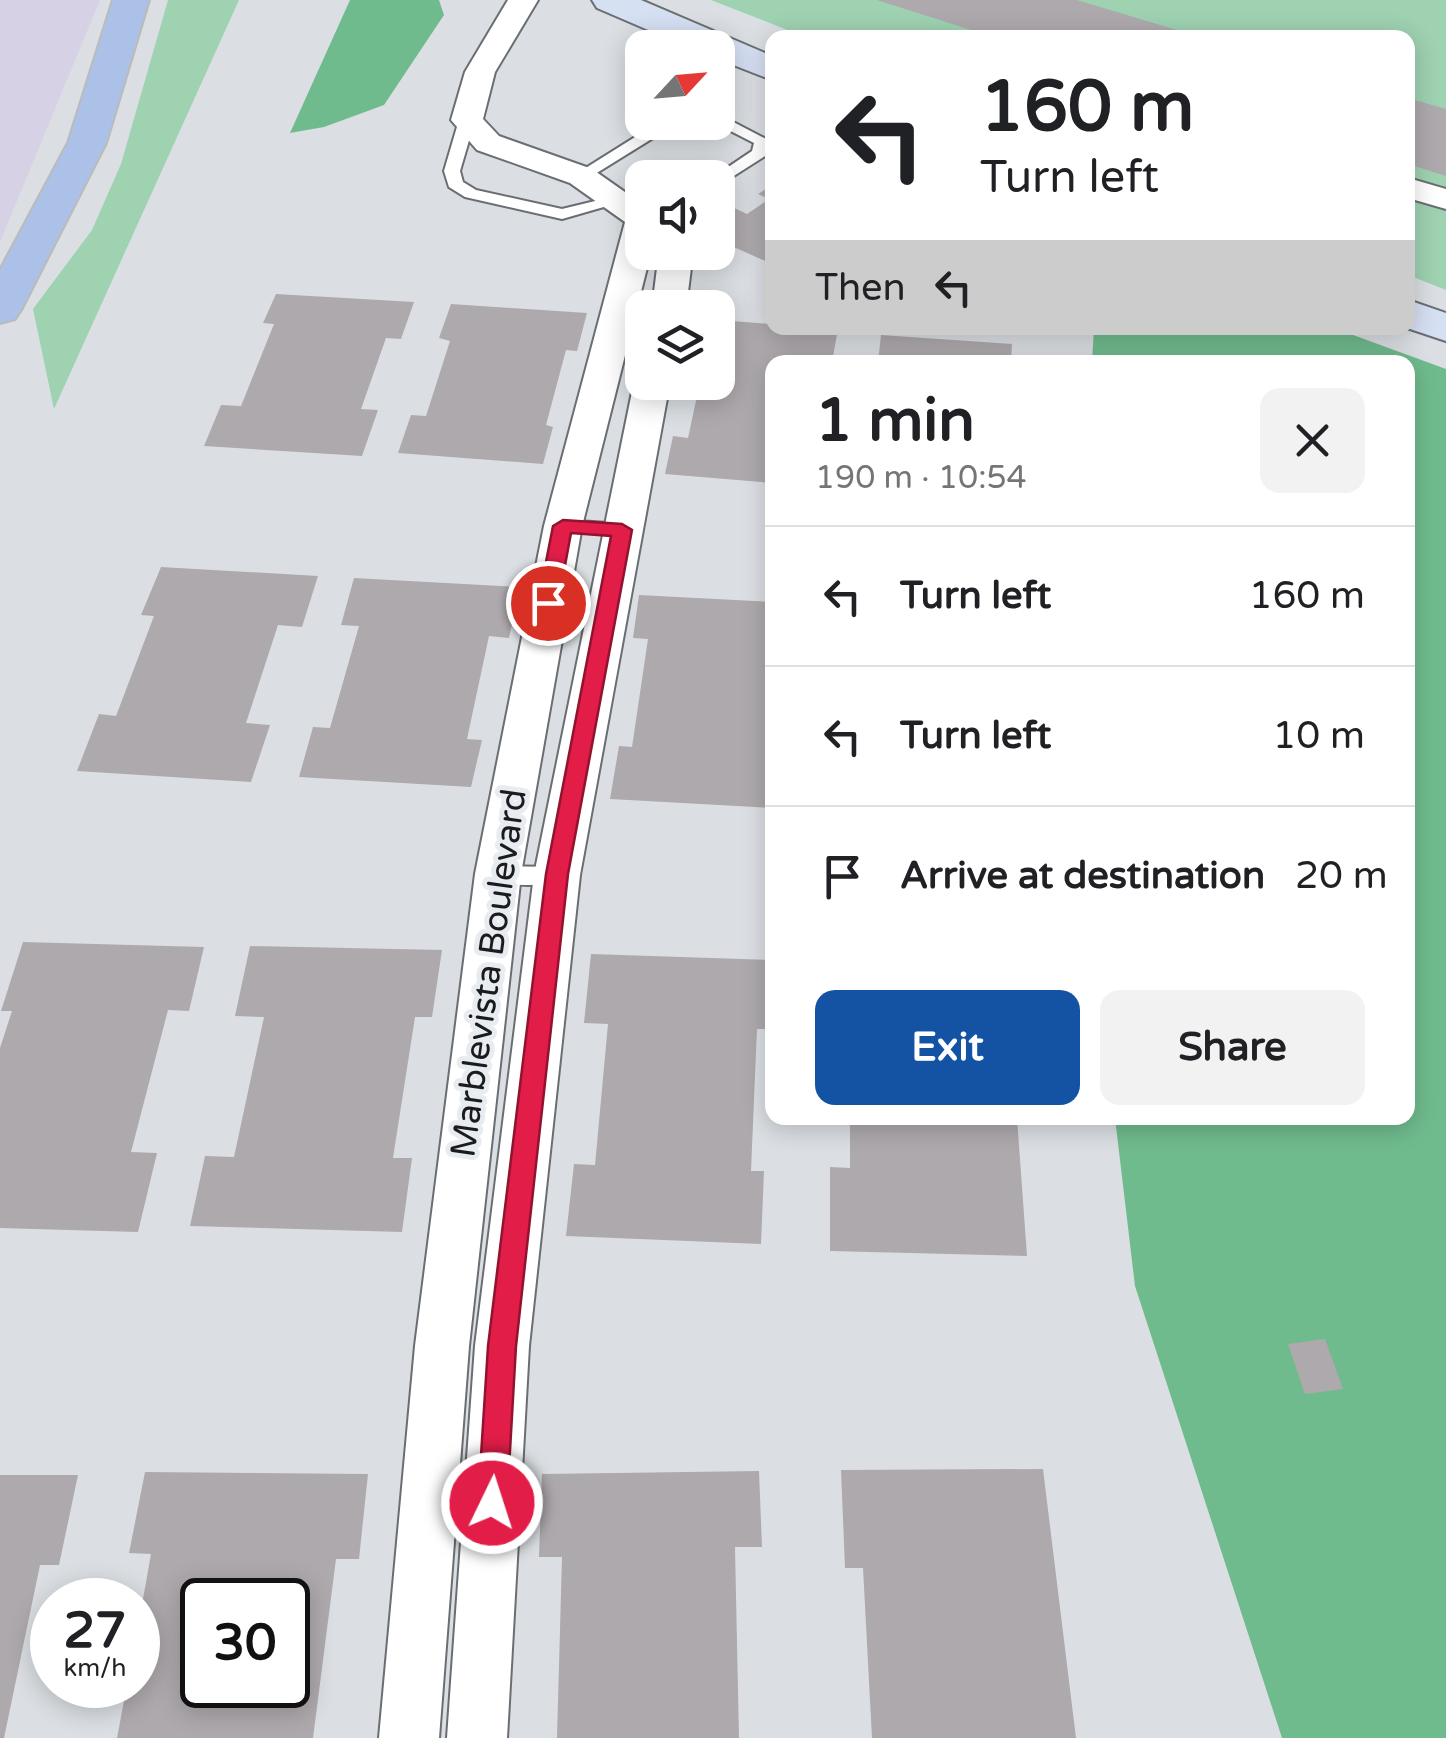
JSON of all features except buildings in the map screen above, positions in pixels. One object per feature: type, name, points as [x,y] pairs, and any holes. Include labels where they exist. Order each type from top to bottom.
[{"type":"main road","points":[[0,309],[86,143],[131,0]]},
{"type":"main road","points":[[610,0],[765,66]]},
{"type":"main road","points":[[1415,316],[1446,328]]},
{"type":"street","points":[[523,0],[488,54],[469,96],[468,120],[488,143],[581,176],[625,206]]},
{"type":"street","points":[[1415,190],[1446,200]]},
{"type":"street","name":"Marblevista Boulevard","points":[[409,1738],[442,1346],[498,874],[563,526],[626,270]]},
{"type":"street","name":"Marblevista Boulevard","points":[[477,1738],[502,1346],[557,874],[648,400]]},
{"type":"lane","points":[[468,120],[452,171],[455,184],[471,194],[562,214],[625,213]]},
{"type":"lane","points":[[735,128],[762,141],[759,153],[735,170]]},
{"type":"lane","points":[[581,176],[641,140]]},
{"type":"lane","points":[[563,526],[622,530]]},
{"type":"lane","points":[[498,874],[557,874]]},
{"type":"lane","points":[[442,1346],[502,1346]]},
{"type":"shaded area","points":[[0,0],[100,0],[0,242]]},
{"type":"green space","points":[[168,0],[239,0],[54,409],[33,309],[92,230],[121,164]]},
{"type":"green space","points":[[350,0],[439,0],[444,15],[384,105],[324,127],[290,133]]},
{"type":"green space","points":[[711,0],[1446,0],[1446,290],[1415,278],[1415,30],[787,30]]},
{"type":"green space","points":[[1094,335],[1353,335],[1408,355],[1092,355]]},
{"type":"green space","points":[[1415,358],[1446,369],[1446,1738],[1282,1738],[1135,1286],[1116,1125],[1415,1125]]},
{"type":"route","points":[[492,1503],[502,1346],[557,874],[622,530],[563,526],[548,603]]}]
